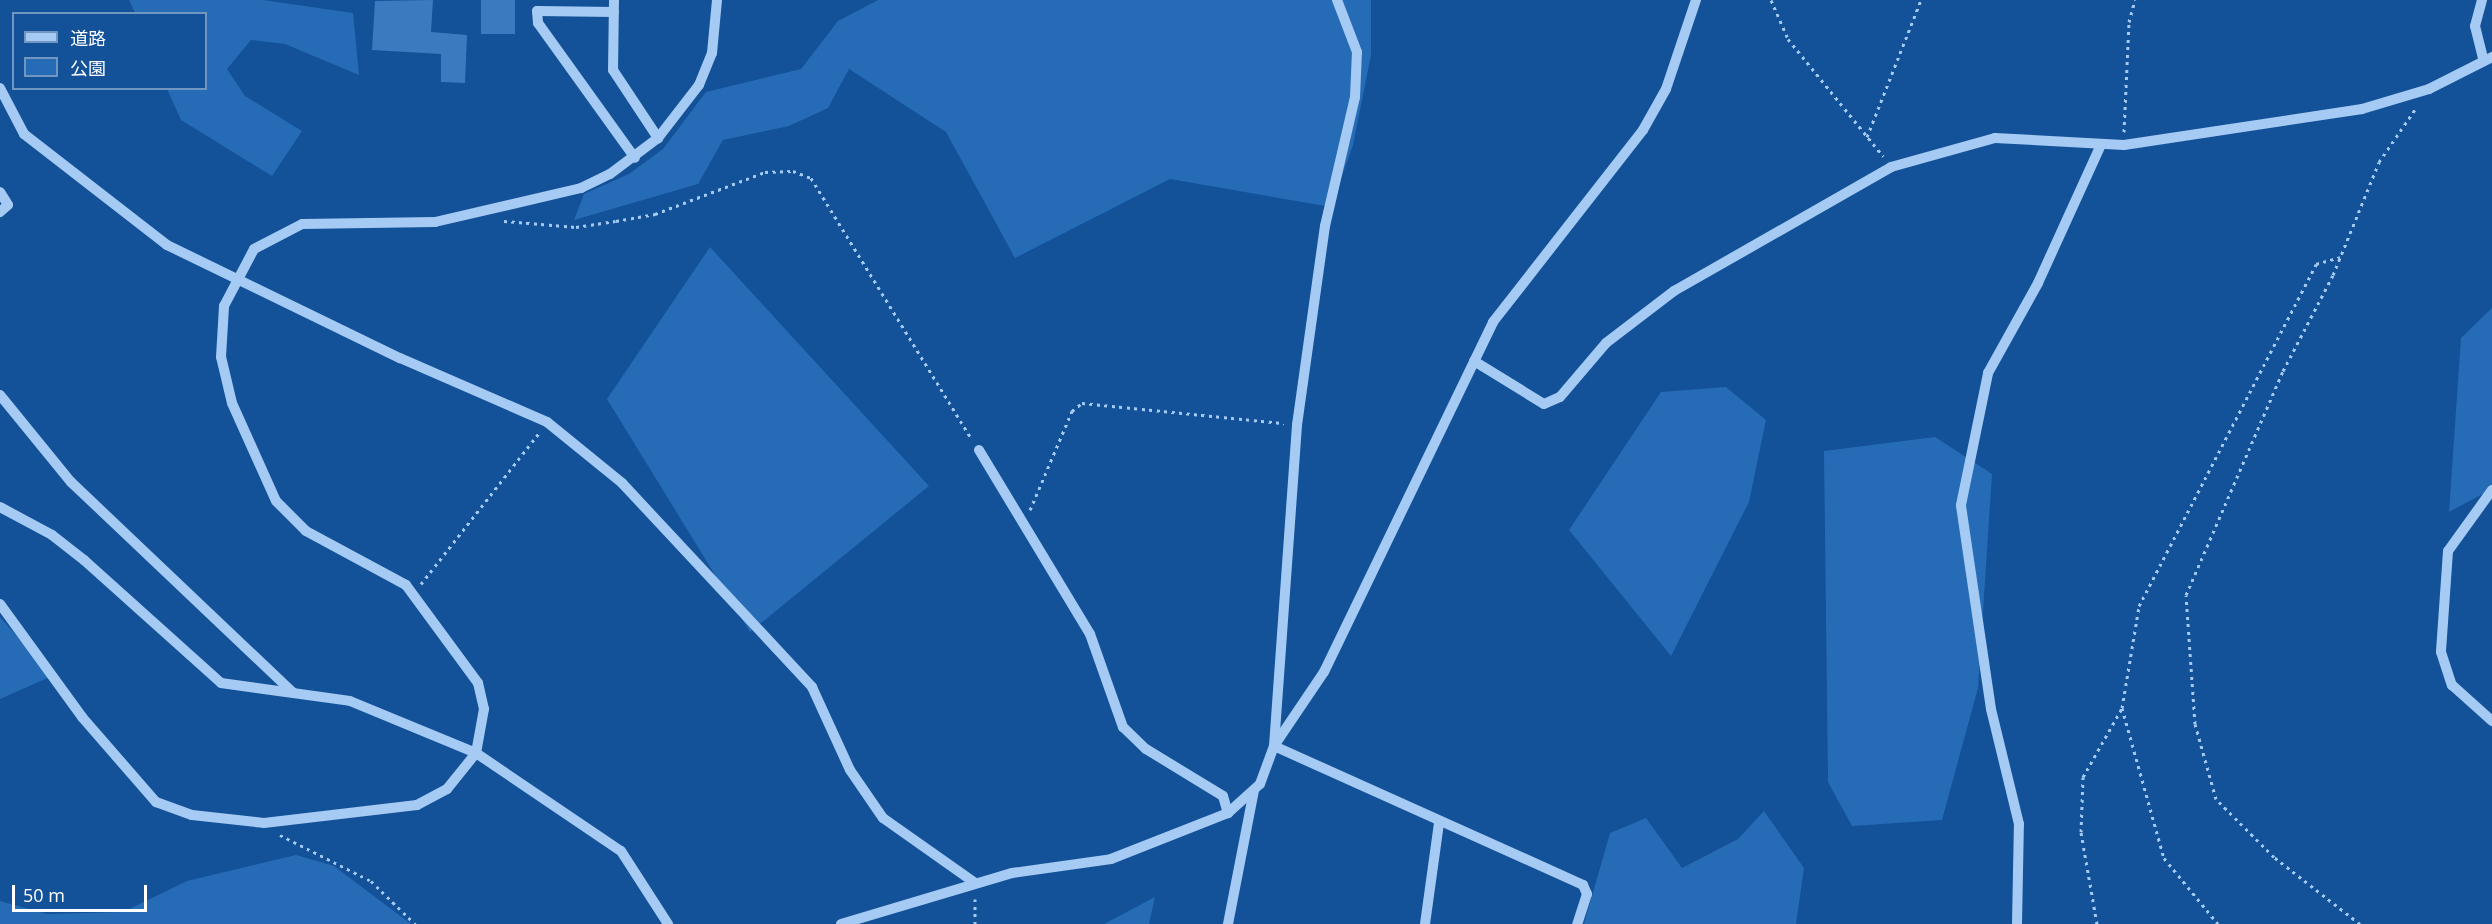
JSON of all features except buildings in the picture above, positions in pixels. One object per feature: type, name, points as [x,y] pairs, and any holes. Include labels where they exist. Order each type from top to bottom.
[{"type":"street","points":[[614,0],[613,70],[658,138]]},
{"type":"street","points":[[0,604],[82,717],[156,802],[192,815],[264,823],[417,804],[458,780],[476,753],[484,715],[478,683],[414,594],[374,564],[306,531],[260,476],[221,357],[224,306],[234,279],[254,249],[302,224],[435,222],[497,210],[580,188],[635,158],[658,138],[708,68],[717,0]]},
{"type":"street","points":[[1274,746],[1297,425],[1325,226],[1356,97],[1356,52],[1337,0]]},
{"type":"street","points":[[1228,924],[1254,790],[1274,746],[1324,672],[1493,322],[1642,130],[1666,88],[1696,0]]},
{"type":"street","points":[[1474,361],[1544,404],[1560,397],[1606,343],[1674,291],[1891,167],[1995,138],[2124,145],[2362,109],[2429,89],[2488,59],[2475,26],[2482,0]]},
{"type":"street","points":[[614,12],[537,11],[538,23],[635,158]]},
{"type":"street","points":[[0,88],[24,134],[49,157],[167,245],[234,279],[547,422],[622,483],[812,687],[850,770],[883,818],[975,883]]},
{"type":"street","points":[[2017,924],[2019,824],[1989,698],[1961,505],[1988,374],[2038,283],[2101,145]]},
{"type":"street","points":[[0,192],[8,205],[0,212]]},
{"type":"street","points":[[0,395],[71,482],[293,693]]},
{"type":"street","points":[[979,450],[1090,634],[1124,727],[1146,749],[1223,796],[1228,813]]},
{"type":"street","points":[[2492,490],[2448,551],[2441,652],[2452,685],[2492,721]]},
{"type":"street","points":[[0,507],[52,535],[84,560],[207,675],[221,683],[350,701],[476,753],[621,851],[668,924]]},
{"type":"street","points":[[1274,746],[1439,823],[1583,885],[1587,894],[1577,924]]},
{"type":"street","points":[[841,924],[1012,873],[1111,859],[1228,813],[1254,790]]},
{"type":"street","points":[[1425,924],[1439,823]]},
{"type":"path","points":[[1771,0],[1788,39],[1891,167]]},
{"type":"path","points":[[1867,137],[1921,0]]},
{"type":"path","points":[[2124,145],[2128,22],[2134,0]]},
{"type":"path","points":[[2360,924],[2274,857],[2217,800],[2195,724],[2186,595],[2283,372],[2340,257],[2379,162],[2429,89]]},
{"type":"path","points":[[497,210],[502,220],[512,224],[576,227],[655,214],[765,172],[793,171],[811,178],[979,450]]},
{"type":"path","points":[[2097,924],[2081,832],[2083,777],[2122,708],[2139,606],[2316,264],[2340,257]]},
{"type":"path","points":[[1024,526],[1066,425],[1082,403],[1297,425]]},
{"type":"path","points":[[414,594],[547,422]]},
{"type":"path","points":[[2122,708],[2164,858],[2218,924]]},
{"type":"path","points":[[264,823],[289,843],[371,881],[415,924]]},
{"type":"path","points":[[975,883],[975,924]]},
{"type":"green space","points":[[129,0],[263,0],[353,13],[359,75],[285,44],[251,40],[227,69],[245,96],[302,131],[272,176],[181,120],[167,90],[207,90],[207,12],[135,12]]},
{"type":"green space","points":[[878,0],[1371,0],[1371,55],[1353,145],[1331,207],[1170,179],[1015,258],[946,132],[849,69],[828,108],[789,126],[723,140],[698,184],[574,220],[584,194],[629,174],[663,149],[706,92],[801,69],[838,21]]},
{"type":"green space","points":[[710,247],[929,486],[750,632],[607,399]]},
{"type":"green space","points":[[2492,308],[2492,489],[2449,512],[2461,338]]},
{"type":"green space","points":[[1726,387],[1766,420],[1749,502],[1671,656],[1569,530],[1661,392]]},
{"type":"green space","points":[[1935,437],[1992,474],[1978,688],[1942,820],[1852,826],[1828,782],[1824,451]]},
{"type":"green space","points":[[0,617],[52,676],[0,699]]},
{"type":"green space","points":[[1764,811],[1804,868],[1796,924],[1584,924],[1610,833],[1646,818],[1682,868],[1738,839]]},
{"type":"green space","points":[[296,855],[334,866],[411,924],[0,924],[0,901],[47,914],[123,912],[187,881]]},
{"type":"green space","points":[[1155,897],[1149,924],[1104,924]]}]
